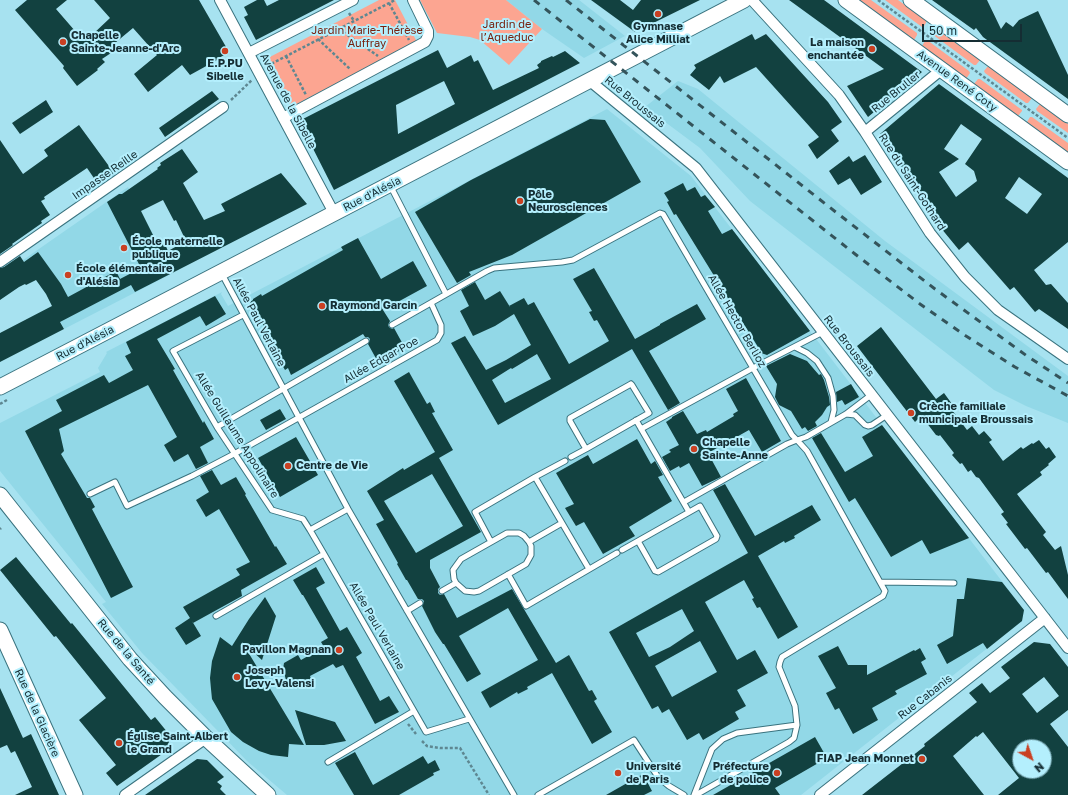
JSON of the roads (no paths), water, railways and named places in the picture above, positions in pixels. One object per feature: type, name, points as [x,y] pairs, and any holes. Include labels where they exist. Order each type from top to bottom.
[{"type":"street","name":"Avenue de la Sibelle","points":[[220,0],[334,213]]},
{"type":"street","points":[[249,53],[353,0]]},
{"type":"street","points":[[283,118],[425,42],[428,36],[428,31],[413,0]]},
{"type":"street","name":"Rue d'Alésia","points":[[0,387],[744,0]]},
{"type":"street","name":"Rue du Saint-Gothard","points":[[752,0],[839,95],[866,132],[930,233],[965,277],[998,310],[1068,359]]},
{"type":"street","name":"Avenue René Coty","points":[[846,0],[1068,162]]},
{"type":"street","points":[[911,0],[1068,115]]},
{"type":"street","name":"Rue Bruller","points":[[866,132],[941,70]]},
{"type":"street","name":"Rue Broussais","points":[[590,81],[696,168],[1068,648]]},
{"type":"street","name":"Impasse Reille","points":[[0,262],[225,105]]},
{"type":"street","name":"Rue de la Santé","points":[[0,495],[130,659],[206,738],[268,795]]},
{"type":"street","name":"Rue Cabanis","points":[[820,795],[1045,618]]},
{"type":"street","name":"Rue de la Glacière","points":[[0,630],[75,795]]},
{"type":"street","points":[[125,795],[206,738]]},
{"type":"lane","points":[[389,185],[446,294],[392,326]]},
{"type":"lane","name":"Allée Hector Berlioz","points":[[446,294],[494,268],[573,260],[660,213],[663,214],[792,435],[806,451],[880,582]]},
{"type":"lane","name":"Allée Paul Verlaine","points":[[220,272],[348,509],[514,795]]},
{"type":"lane","name":"Allée Edgar Poe","points":[[90,494],[115,482],[127,506],[192,476],[234,454],[437,340],[441,333],[441,325],[431,303]]},
{"type":"lane","name":"Allée Guillaume Appolinaire","points":[[243,315],[173,351],[217,427],[272,510],[303,518],[310,530]]},
{"type":"lane","points":[[640,429],[823,332]]},
{"type":"lane","points":[[217,427],[366,341]]},
{"type":"lane","points":[[795,347],[807,353],[817,361],[828,378],[834,403],[830,422]]},
{"type":"lane","points":[[571,457],[586,449],[649,413],[631,384],[570,418],[570,421],[586,449]]},
{"type":"lane","points":[[684,502],[787,444],[806,437],[846,414],[871,395]]},
{"type":"lane","points":[[846,414],[855,415],[868,426],[887,415]]},
{"type":"lane","points":[[636,420],[689,512]]},
{"type":"lane","points":[[492,542],[474,512],[565,461]]},
{"type":"lane","points":[[534,477],[589,569]]},
{"type":"lane","points":[[622,550],[700,506],[717,536],[716,539],[658,572],[655,571],[638,541]]},
{"type":"lane","points":[[310,530],[348,509]]},
{"type":"lane","points":[[529,542],[562,524]]},
{"type":"lane","name":"Allée Paul Verlaine","points":[[310,530],[426,732],[469,719]]},
{"type":"lane","points":[[512,532],[522,535],[529,542],[531,551],[528,562],[479,591],[465,591],[456,584],[453,570],[457,562],[461,559],[507,533],[512,532]]},
{"type":"lane","points":[[508,574],[526,606],[616,553]]},
{"type":"lane","points":[[216,616],[324,554]]},
{"type":"lane","points":[[695,795],[794,738],[796,706],[779,667],[782,657],[883,596],[885,591],[880,582],[954,583]]},
{"type":"lane","points":[[442,591],[456,584]]},
{"type":"lane","points":[[407,611],[420,603]]},
{"type":"lane","points":[[328,762],[414,711]]},
{"type":"lane","points":[[695,795],[712,749],[723,739],[738,733],[796,725]]},
{"type":"lane","points":[[538,795],[634,740],[658,777],[684,795]]},
{"type":"railway","points":[[534,0],[920,304],[966,336],[1015,367],[1068,396]]},
{"type":"railway","points":[[566,0],[935,289],[1027,356],[1068,383]]},
{"type":"place","name":"Gymnase Alice Milliat","points":[[658,14]]},
{"type":"place","name":"Chapelle Sainte-Jeanne-d'Arc","points":[[63,42]]},
{"type":"place","name":"La maison enchantée","points":[[872,49]]},
{"type":"place","name":"E.P.PU Sibelle","points":[[225,51]]},
{"type":"place","name":"Pôle Neurosciences","points":[[520,201]]},
{"type":"place","name":"École maternelle publique","points":[[124,248]]},
{"type":"place","name":"École élémentaire d'Alésia","points":[[68,275]]},
{"type":"place","name":"Raymond Garcin","points":[[322,306]]},
{"type":"place","name":"Crèche familiale municipale Broussais","points":[[911,413]]},
{"type":"place","name":"Chapelle Sainte-Anne","points":[[694,449]]},
{"type":"place","name":"Centre de Vie","points":[[288,466]]},
{"type":"place","name":"Pavillon Magnan","points":[[339,650]]},
{"type":"place","name":"Joseph Levy-Valensi","points":[[237,677]]},
{"type":"place","name":"Église Saint-Albert le Grand","points":[[119,743]]},
{"type":"place","name":"FIAP Jean Monnet","points":[[922,759]]},
{"type":"place","name":"Université de Paris","points":[[618,773]]},
{"type":"place","name":"Préfecture de police","points":[[777,773]]},
{"type":"park label","name":"Jardin de l’Aqueduc","points":[[507,31]]},
{"type":"park label","name":"Jardin Marie-Thérèse Auffray","points":[[367,37]]}]
